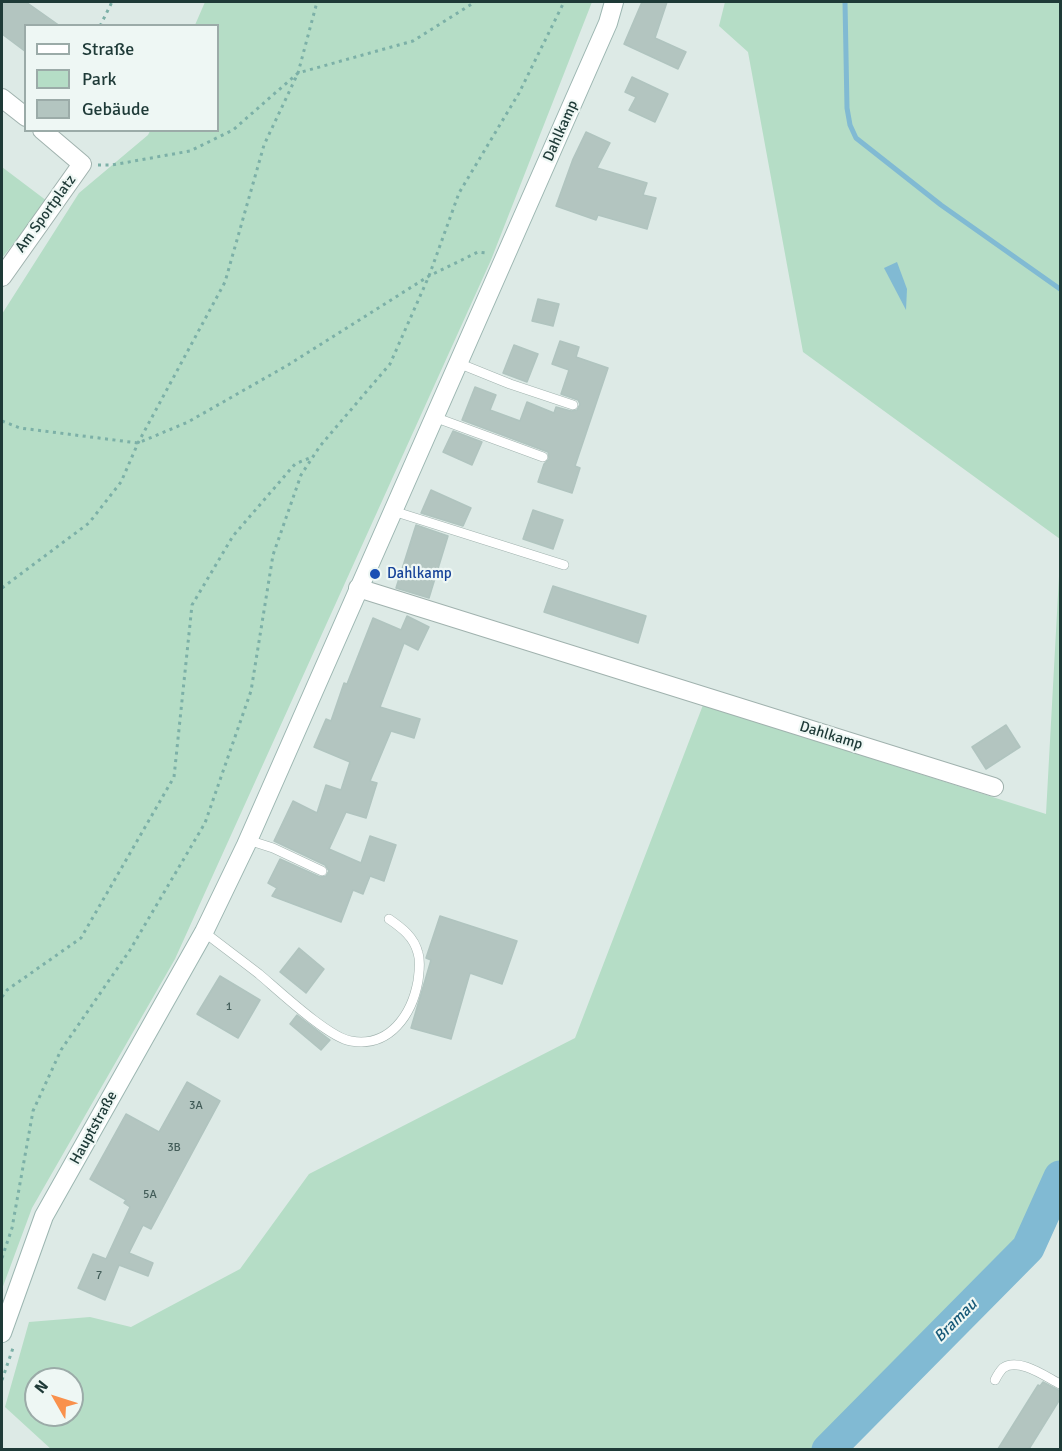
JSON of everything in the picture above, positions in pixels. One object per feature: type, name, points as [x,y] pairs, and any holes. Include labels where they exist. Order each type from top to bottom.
[{"type":"street","name":"Dahlkamp","points":[[204,932],[248,840],[507,254],[608,23],[614,2]]},
{"type":"street","points":[[2,98],[24,115]]},
{"type":"street","name":"Am Sportplatz","points":[[2,277],[82,165],[44,132]]},
{"type":"street","name":"Dahlkamp","points":[[358,588],[994,787]]},
{"type":"street","name":"Hauptstraße","points":[[2,1333],[44,1216],[204,932]]},
{"type":"lane","points":[[458,363],[510,384],[573,405]]},
{"type":"lane","points":[[434,417],[543,457]]},
{"type":"lane","points":[[393,511],[564,565]]},
{"type":"lane","points":[[248,840],[273,848],[322,871]]},
{"type":"lane","points":[[204,932],[336,1035],[349,1041],[363,1042],[388,1034],[404,1020],[412,1005],[417,987],[418,954],[413,941],[404,930],[389,920]]},
{"type":"lane","points":[[995,1380],[1002,1369],[1011,1365],[1021,1365],[1060,1384]]},
{"type":"path","points":[[101,24],[112,2]]},
{"type":"path","points":[[2,588],[89,523],[121,482],[138,443],[225,282],[264,145],[298,73],[317,2]]},
{"type":"path","points":[[82,165],[112,165],[190,151],[233,130],[298,73],[413,41],[475,2]]},
{"type":"path","points":[[2,1258],[12,1228],[33,1112],[56,1060],[130,950],[206,823],[250,691],[273,555],[301,475],[313,457],[390,364],[429,276],[459,193],[519,93],[564,2]]},
{"type":"path","points":[[2,421],[20,428],[138,443],[188,422],[278,370],[429,276],[478,252],[507,254]]},
{"type":"path","points":[[2,997],[7,990],[81,938],[174,777],[192,605],[233,536],[295,464],[313,457]]},
{"type":"green space","points":[[205,2],[592,2],[491,260],[175,959],[32,1208],[2,1289],[2,314],[79,193],[150,132],[219,132],[219,24],[195,24]]},
{"type":"green space","points":[[725,2],[1060,2],[1060,539],[803,352],[748,52],[719,26]]},
{"type":"green space","points":[[2,167],[47,201],[2,258]]},
{"type":"green space","points":[[1060,558],[1060,1168],[1025,1246],[823,1449],[52,1450],[27,1427],[84,1427],[84,1367],[24,1367],[24,1424],[5,1407],[29,1322],[90,1317],[131,1327],[240,1269],[309,1174],[575,1038],[703,705],[1046,814]]},
{"type":"water","points":[[897,262],[907,289],[906,310],[884,268]]},
{"type":"building","points":[[2,2],[26,2],[57,24],[24,24],[24,50],[2,34]]},
{"type":"building","points":[[642,2],[667,2],[655,38],[686,52],[678,69],[624,44]]},
{"type":"building","points":[[632,77],[668,94],[655,122],[629,110],[636,97],[625,92]]},
{"type":"building","points":[[586,132],[610,143],[597,168],[647,183],[643,195],[656,198],[647,229],[598,215],[596,220],[556,206],[573,159]]},
{"type":"building","points":[[538,299],[559,304],[553,326],[532,321]]},
{"type":"building","points":[[560,341],[579,347],[576,357],[608,368],[575,466],[580,468],[572,493],[538,482],[544,464],[549,459],[548,452],[462,420],[475,387],[496,395],[490,410],[520,421],[527,402],[554,413],[556,407],[571,411],[577,410],[580,404],[578,400],[561,394],[569,370],[552,364]]},
{"type":"building","points":[[514,345],[538,354],[527,382],[503,373]]},
{"type":"building","points":[[453,431],[482,442],[472,465],[443,452]]},
{"type":"building","points":[[431,490],[471,508],[463,526],[421,513]]},
{"type":"building","points":[[533,510],[563,520],[553,549],[523,539]]},
{"type":"building","points":[[416,525],[448,536],[429,598],[396,588]]},
{"type":"building","points":[[553,586],[646,616],[638,643],[544,612]]},
{"type":"building","points":[[407,616],[429,627],[418,650],[404,643],[380,707],[420,719],[414,738],[391,731],[370,781],[377,783],[366,818],[346,812],[329,849],[361,863],[370,836],[396,845],[384,881],[370,876],[363,894],[353,890],[341,922],[272,896],[277,888],[268,883],[280,859],[320,877],[326,876],[329,871],[325,865],[274,841],[293,801],[317,813],[326,785],[341,790],[350,762],[314,747],[326,719],[331,721],[344,683],[347,684],[373,618],[401,630]]},
{"type":"building","points":[[1006,725],[1020,747],[986,769],[972,747]]},
{"type":"building","points":[[440,916],[517,941],[502,984],[470,973],[451,1039],[411,1028],[431,960],[426,958]]},
{"type":"building","points":[[299,948],[324,969],[306,993],[280,972]]},
{"type":"building","points":[[220,976],[260,1000],[238,1038],[197,1014]]},
{"type":"building","points":[[297,1015],[330,1040],[321,1050],[290,1024]]},
{"type":"building","points":[[187,1082],[220,1101],[151,1229],[143,1225],[129,1253],[153,1263],[148,1276],[119,1265],[105,1300],[78,1288],[93,1254],[106,1259],[130,1207],[124,1203],[126,1200],[90,1179],[126,1114],[159,1132]]},
{"type":"building","points":[[1043,1382],[1060,1391],[1060,1399],[1029,1449],[998,1449],[1038,1385],[1040,1386]]},
{"type":"waterway","points":[[845,2],[847,108],[850,125],[856,138],[941,205],[1060,289]]},
{"type":"waterway","name":"Bramau","points":[[828,1450],[1028,1248],[1060,1177]]},
{"type":"place","name":"Dahlkamp","points":[[375,574]]}]
